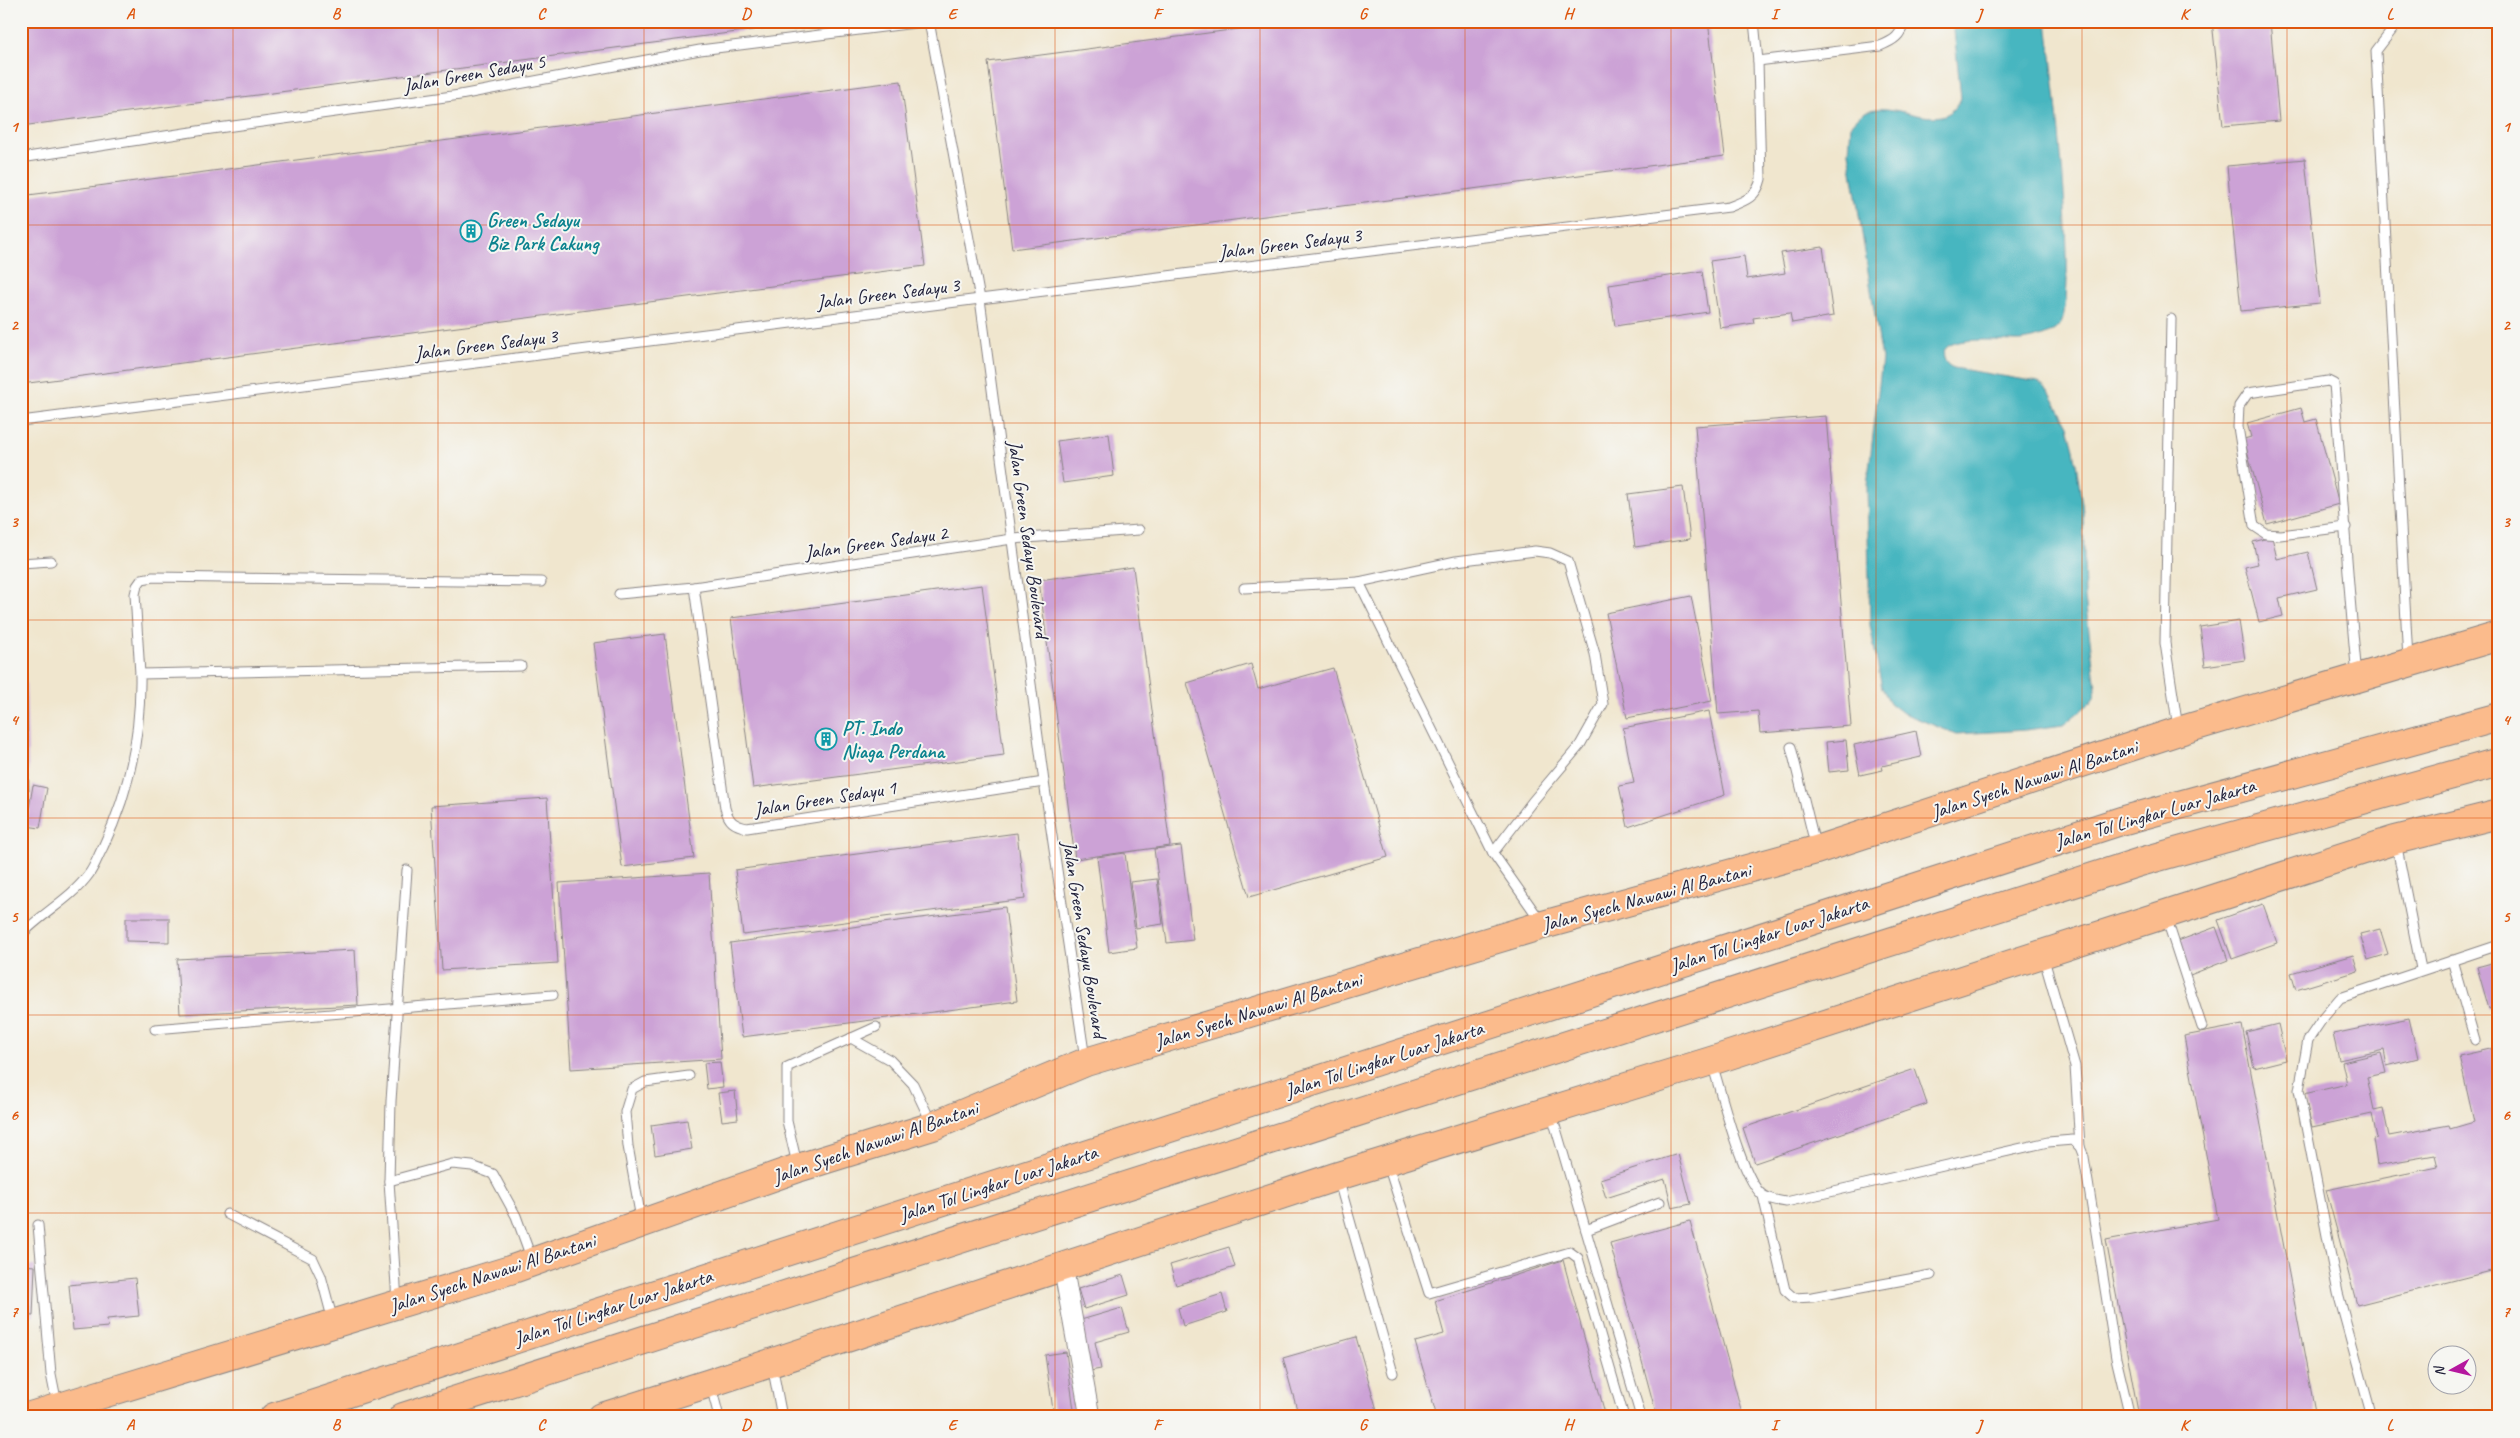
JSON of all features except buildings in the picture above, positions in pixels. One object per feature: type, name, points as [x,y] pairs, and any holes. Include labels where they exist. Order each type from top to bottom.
[{"type":"highway","name":"Jalan Syech Nawawi Al Bantani","points":[[27,1417],[533,1262],[798,1168],[933,1126],[1086,1062],[1543,925],[1816,850],[2179,730],[2499,636]]},
{"type":"highway","name":"Jalan Tol Lingkar Luar Jakarta","points":[[274,1417],[2121,821],[2499,718]]},
{"type":"highway","name":"Jalan Tol Lingkar Luar Jakarta","points":[[403,1417],[2140,862],[2499,762]]},
{"type":"highway","points":[[602,1417],[1387,1160],[1711,1061],[2395,840],[2499,814]]},
{"type":"street","points":[[1064,1266],[1090,1417]]},
{"type":"lane","name":"Jalan Green Sedayu 5","points":[[21,158],[211,129],[460,95],[700,50],[929,21]]},
{"type":"lane","name":"Jalan Green Sedayu Boulevard","points":[[929,21],[980,299],[1003,485],[1012,539],[1044,782],[1086,1062]]},
{"type":"lane","points":[[1754,21],[1758,61],[1880,46],[1895,40],[1901,33],[1905,21]]},
{"type":"lane","points":[[2399,21],[2376,51],[2408,662]]},
{"type":"lane","name":"Jalan Green Sedayu 3","points":[[21,421],[980,299],[1729,207],[1747,200],[1756,193],[1762,171],[1758,61]]},
{"type":"lane","points":[[2170,319],[2165,643],[2179,730]]},
{"type":"lane","points":[[2346,527],[2266,534],[2254,526],[2238,427],[2239,406],[2248,392],[2328,381],[2334,384],[2346,527],[2358,676]]},
{"type":"lane","name":"Jalan Green Sedayu 2","points":[[619,594],[694,587],[1012,539],[1139,530]]},
{"type":"lane","points":[[1244,588],[1359,582],[1456,561],[1535,550],[1568,560],[1595,654],[1603,704],[1580,746],[1532,802],[1494,853]]},
{"type":"lane","points":[[21,563],[51,561]]},
{"type":"lane","points":[[21,935],[54,910],[89,874],[115,822],[134,760],[140,695],[136,594],[137,586],[142,579],[153,577],[541,582]]},
{"type":"lane","points":[[1359,582],[1494,853],[1543,925]]},
{"type":"lane","name":"Jalan Green Sedayu 1","points":[[694,587],[725,808],[728,819],[735,826],[747,828],[1044,782]]},
{"type":"lane","points":[[140,674],[521,666]]},
{"type":"lane","points":[[1791,747],[1816,850]]},
{"type":"lane","points":[[2395,840],[2421,970]]},
{"type":"lane","points":[[397,1304],[389,1181],[397,1006],[407,870]]},
{"type":"lane","points":[[2165,915],[2202,1027]]},
{"type":"lane","points":[[2372,1417],[2338,1293],[2299,1090],[2308,1040],[2340,998],[2499,945]]},
{"type":"lane","points":[[2043,954],[2075,1066],[2080,1147],[2084,1157],[2116,1358],[2130,1417]]},
{"type":"lane","points":[[2452,960],[2475,1040]]},
{"type":"lane","points":[[155,1029],[397,1006],[553,994]]},
{"type":"lane","points":[[798,1168],[787,1121],[785,1070],[791,1064],[876,1027]]},
{"type":"lane","points":[[850,1038],[890,1060],[902,1072],[913,1084],[933,1126]]},
{"type":"lane","points":[[1711,1061],[1746,1171],[1762,1196],[1785,1290],[1794,1298],[1812,1297],[1931,1275]]},
{"type":"lane","points":[[642,1223],[628,1146],[625,1112],[632,1089],[645,1082],[689,1076]]},
{"type":"lane","points":[[1550,1110],[1641,1417]]},
{"type":"lane","points":[[1762,1196],[1786,1202],[2048,1142],[2073,1140],[2080,1147]]},
{"type":"lane","points":[[1387,1160],[1429,1293],[1570,1252],[1578,1258],[1624,1417]]},
{"type":"lane","points":[[389,1181],[452,1164],[472,1166],[493,1174],[516,1216],[533,1262]]},
{"type":"lane","points":[[1338,1176],[1393,1373]]},
{"type":"lane","points":[[1586,1230],[1660,1202]]},
{"type":"lane","points":[[227,1214],[314,1259],[321,1276],[334,1323]]},
{"type":"lane","points":[[38,1225],[51,1374],[58,1407]]},
{"type":"lane","points":[[771,1362],[782,1417]]},
{"type":"lane","points":[[710,1383],[718,1417]]},
{"type":"water","points":[[1953,21],[2047,21],[2063,181],[2067,274],[2065,308],[2059,326],[2046,335],[2021,341],[1962,341],[1951,345],[1945,350],[1944,358],[1954,368],[2038,382],[2050,393],[2068,426],[2074,449],[2083,512],[2085,598],[2096,689],[2090,703],[2063,725],[2026,730],[1956,734],[1903,713],[1890,703],[1882,688],[1870,625],[1867,486],[1882,359],[1849,152],[1851,125],[1862,114],[1874,109],[1887,109],[1929,117],[1942,116],[1953,110],[1961,98]]},
{"type":"place","name":"Green Sedayu Biz Park Cakung","points":[[471,231]]},
{"type":"place","name":"PT. Indo Niaga Perdana","points":[[826,739]]}]
